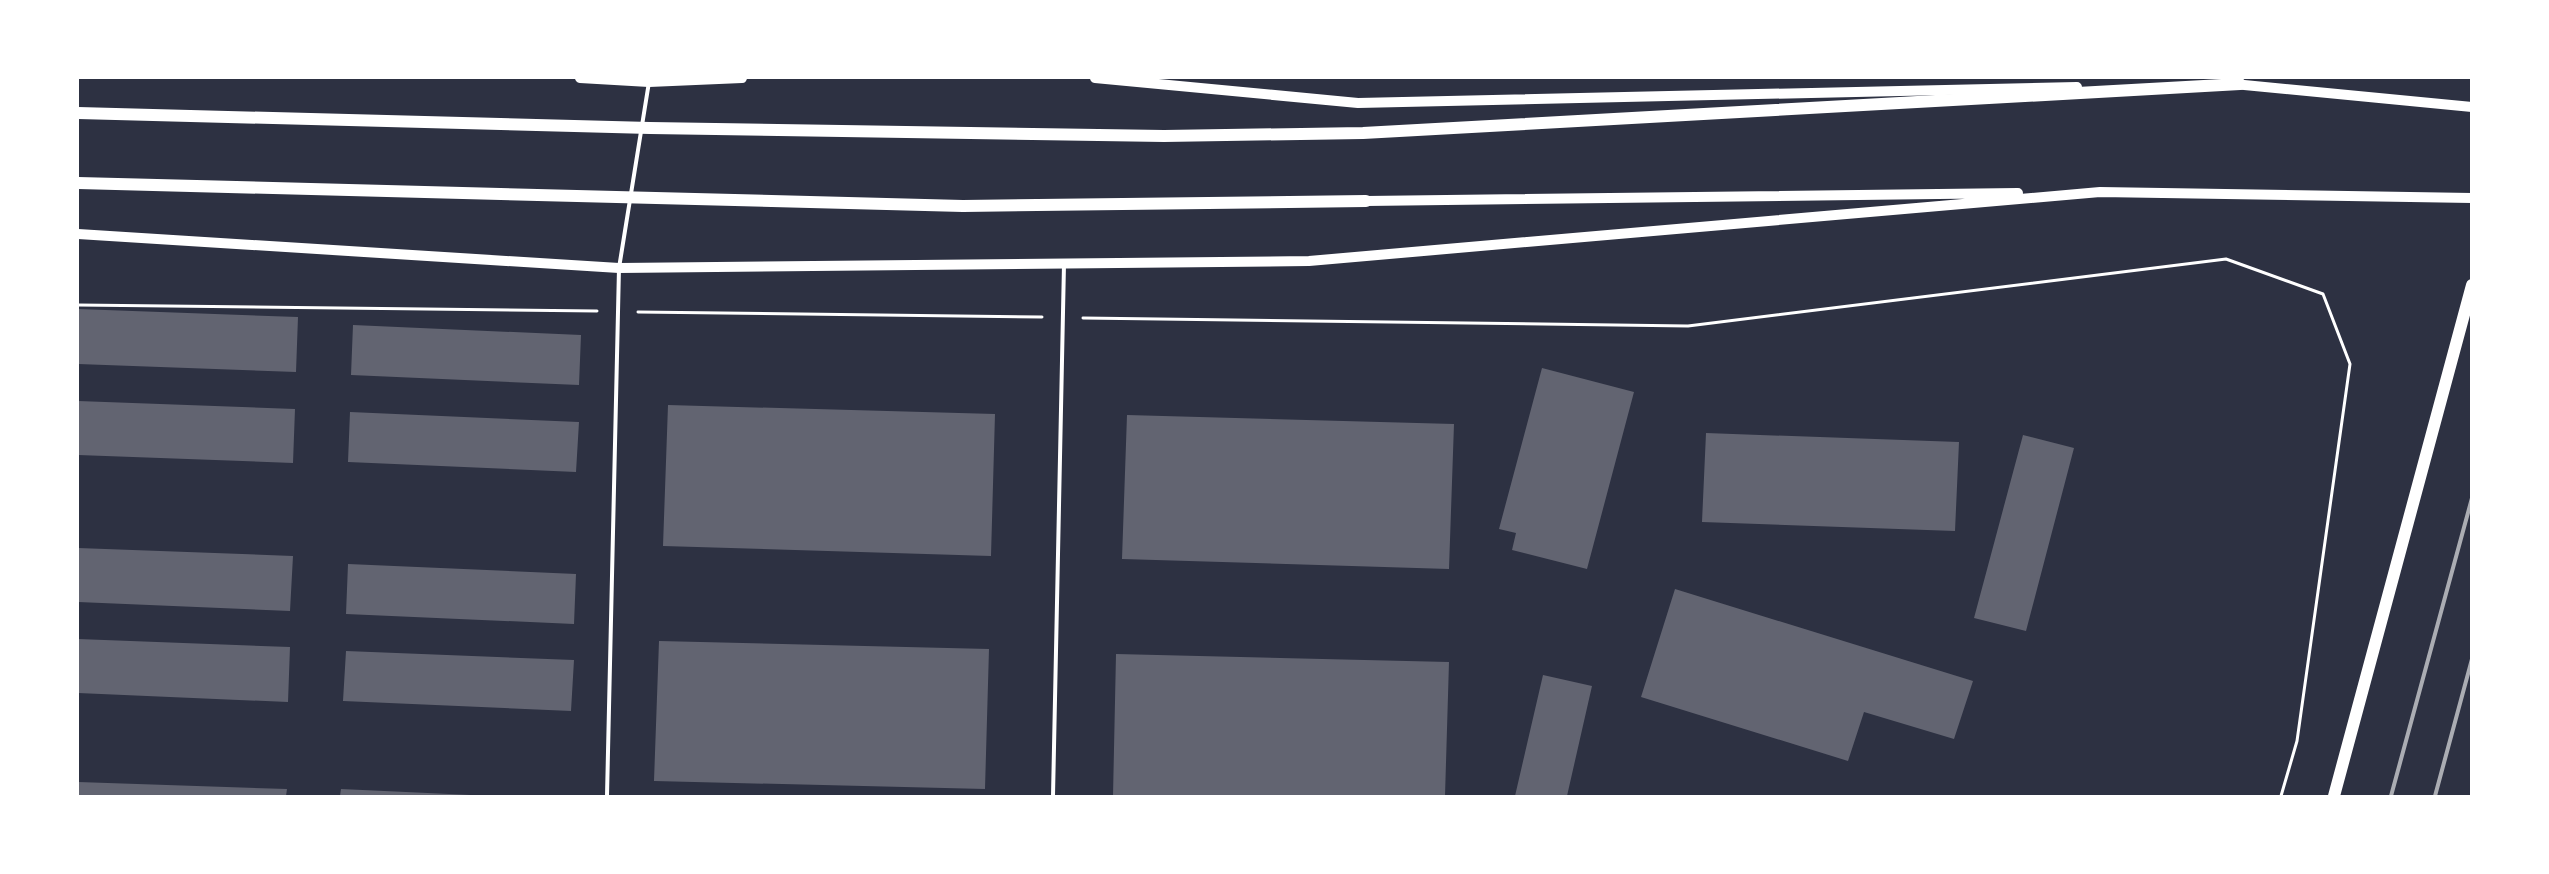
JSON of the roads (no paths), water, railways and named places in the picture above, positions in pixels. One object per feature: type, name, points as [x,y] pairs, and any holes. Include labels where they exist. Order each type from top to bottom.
[{"type":"main road","points":[[580,78],[649,80],[742,78]]},
{"type":"main road","points":[[1095,78],[1358,103],[2240,84],[2472,107]]},
{"type":"main road","points":[[78,113],[650,128],[1164,136],[1363,133],[2240,84]]},
{"type":"main road","points":[[78,183],[963,206],[2100,192],[2472,198]]},
{"type":"main road","points":[[78,234],[619,268],[1310,261],[2100,192]]},
{"type":"main road","points":[[2334,796],[2472,284]]},
{"type":"lane","points":[[607,796],[619,268],[649,80]]},
{"type":"lane","points":[[1053,796],[1064,263]]},
{"type":"railway","points":[[2391,796],[2472,498]]},
{"type":"railway","points":[[2435,796],[2472,659]]}]
